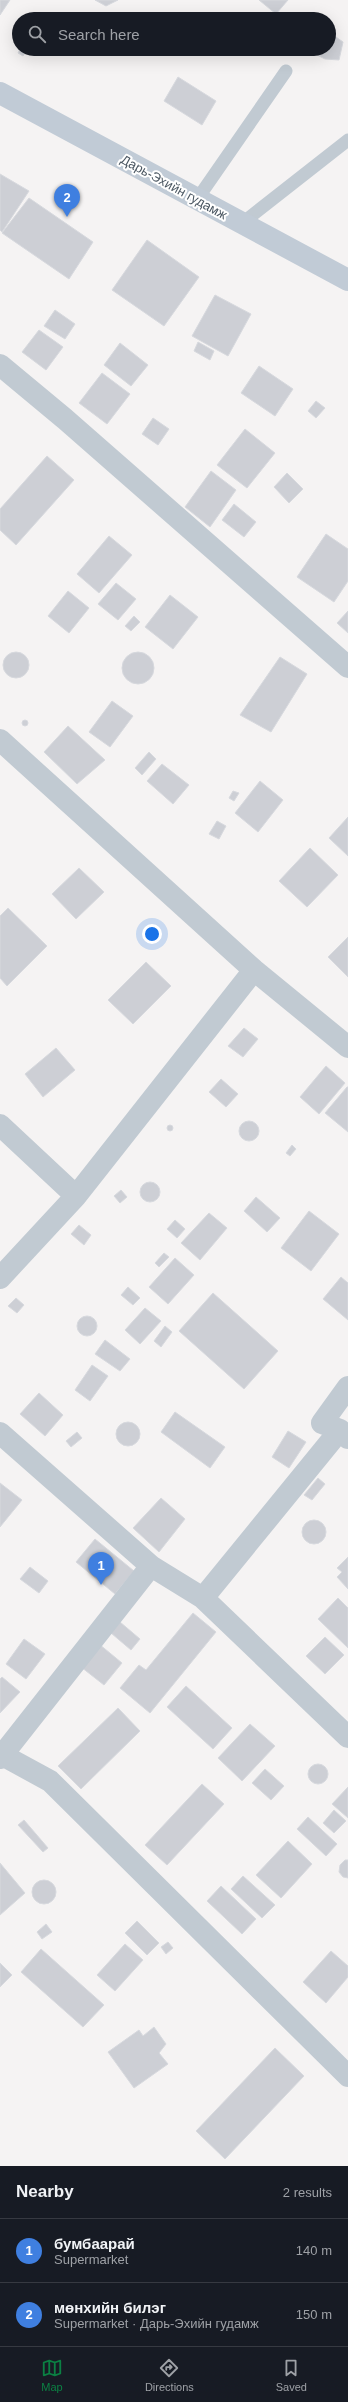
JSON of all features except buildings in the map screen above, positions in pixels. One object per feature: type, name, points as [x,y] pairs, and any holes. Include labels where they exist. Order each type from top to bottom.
[{"type":"main road","name":"Дарь-Эхийн гудамж","points":[[0,93],[198,198],[241,224],[348,280]]},
{"type":"street","points":[[0,365],[77,429],[348,667]]},
{"type":"street","points":[[0,740],[254,970],[348,1047]]},
{"type":"street","points":[[0,1278],[76,1196],[254,970]]},
{"type":"street","points":[[0,1125],[76,1196]]},
{"type":"street","points":[[203,1598],[344,1434],[322,1423],[348,1387]]},
{"type":"street","points":[[0,1433],[151,1566],[203,1598],[348,1737]]},
{"type":"street","points":[[151,1566],[1,1757],[50,1780],[348,2076]]},
{"type":"lane","points":[[198,198],[286,71]]},
{"type":"lane","points":[[241,224],[348,140]]},
{"type":"place","name":"мөнхийн билэг","points":[[67,217]]},
{"type":"place","name":"бумбаарай","points":[[101,1585]]}]
